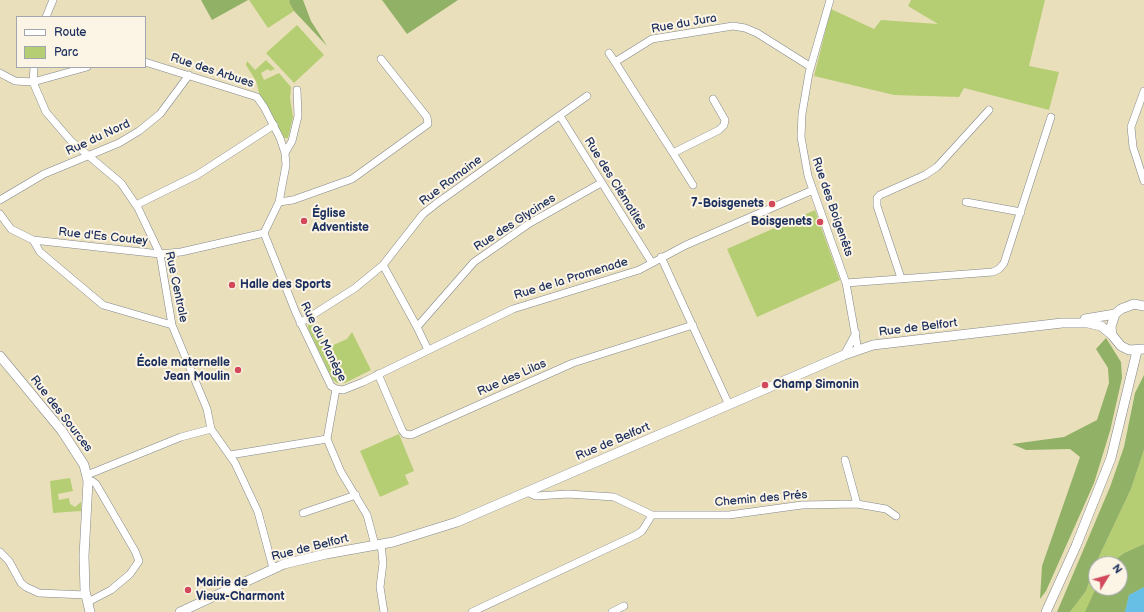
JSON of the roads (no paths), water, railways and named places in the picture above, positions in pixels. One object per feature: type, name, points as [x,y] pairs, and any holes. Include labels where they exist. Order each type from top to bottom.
[{"type":"main road","points":[[1062,323],[1071,320],[1105,317],[1115,314],[1127,306],[1134,304],[1144,306]]},
{"type":"main road","points":[[1112,335],[1111,327],[1115,314]]},
{"type":"main road","points":[[1046,612],[1076,546],[1109,464],[1140,350],[1129,350],[1121,346],[1112,335],[1101,326],[1088,323],[1062,323]]},
{"type":"main road","name":"Rue de Belfort","points":[[180,612],[284,564],[326,554],[378,545],[446,526],[844,355],[873,345],[1062,323]]},
{"type":"main road","name":"Rue des Sources","points":[[0,356],[75,449],[84,465],[88,478],[84,556],[87,598],[90,612]]},
{"type":"street","points":[[46,16],[53,0]]},
{"type":"street","name":"Rue des Boigenêts","points":[[830,0],[811,67],[802,114],[800,137],[807,171],[846,283],[858,350]]},
{"type":"street","name":"Rue du Jura","points":[[615,62],[652,39],[733,26],[745,28],[756,33],[811,67]]},
{"type":"street","points":[[609,53],[693,186]]},
{"type":"street","points":[[264,233],[279,202],[293,200],[352,179],[428,124],[427,116],[381,59]]},
{"type":"street","name":"Rue des Arbues","points":[[146,62],[257,97],[274,125],[285,153],[284,180],[279,202]]},
{"type":"street","name":"Rue Centrale","points":[[34,68],[33,82],[46,112],[71,141],[121,183],[136,205],[160,254],[172,325],[207,409],[211,429]]},
{"type":"street","points":[[0,73],[15,81],[33,82],[83,68]]},
{"type":"street","name":"Rue du Nord","points":[[0,200],[44,174],[119,143],[152,122],[169,103],[190,75]]},
{"type":"street","points":[[285,153],[292,141],[298,116],[297,90]]},
{"type":"street","points":[[1144,92],[1131,127],[1131,138],[1144,181]]},
{"type":"street","name":"Rue Romaine","points":[[300,323],[355,288],[383,265],[423,214],[587,96]]},
{"type":"street","points":[[673,153],[720,130],[724,125],[725,120],[713,99]]},
{"type":"street","points":[[901,278],[877,206],[877,198],[880,195],[925,175],[937,167],[989,110]]},
{"type":"street","points":[[1136,111],[1144,115]]},
{"type":"street","name":"Rue des Clématites","points":[[560,116],[652,263]]},
{"type":"street","points":[[846,283],[993,272],[999,269],[1004,263],[1051,117]]},
{"type":"street","points":[[136,205],[192,178],[274,125]]},
{"type":"street","name":"Rue des Glycines","points":[[418,327],[474,262],[530,223],[601,183]]},
{"type":"street","name":"Rue de la Promenade","points":[[336,389],[343,390],[514,309],[639,270],[662,257],[813,190]]},
{"type":"street","points":[[966,202],[1020,212]]},
{"type":"street","points":[[0,214],[11,229]]},
{"type":"street","points":[[0,226],[11,229],[33,240],[40,252],[103,305],[172,325]]},
{"type":"street","name":"Rue d'Es Coutey","points":[[33,240],[160,254],[181,252],[264,233]]},
{"type":"street","name":"Rue du Manège","points":[[264,233],[300,323],[331,386],[336,389],[327,439]]},
{"type":"street","points":[[662,257],[730,405]]},
{"type":"street","points":[[383,265],[418,327],[428,350]]},
{"type":"street","name":"Rue des Lilas","points":[[378,374],[402,430],[405,434],[410,434],[574,363],[693,325]]},
{"type":"street","points":[[844,355],[856,333]]},
{"type":"street","points":[[0,552],[9,561],[21,583],[39,593],[65,594],[87,598],[111,590],[130,574],[139,561],[135,551],[96,484],[88,478],[181,437],[211,429],[230,455],[258,512],[273,568]]},
{"type":"street","points":[[230,455],[327,439],[341,472],[367,515],[378,545],[383,563],[380,587],[384,612]]},
{"type":"street","points":[[845,460],[857,504]]},
{"type":"street","name":"Chemin des Prés","points":[[527,492],[536,496],[568,494],[614,497],[652,515],[729,515],[802,505],[857,504],[886,509],[896,516]]},
{"type":"street","points":[[303,513],[356,495]]},
{"type":"street","points":[[472,612],[636,535],[642,531],[652,515]]},
{"type":"street","points":[[612,612],[624,606]]},
{"type":"water","points":[[1144,587],[1144,612],[1125,612],[1129,595]]},
{"type":"place","name":"7-Boisgenets","points":[[772,204]]},
{"type":"place","name":"Église Adventiste","points":[[304,221]]},
{"type":"place","name":"Boisgenets","points":[[820,222]]},
{"type":"place","name":"Halle des Sports","points":[[232,285]]},
{"type":"place","name":"École maternelle Jean Moulin","points":[[238,370]]},
{"type":"place","name":"Champ Simonin","points":[[765,385]]},
{"type":"place","name":"Mairie de Vieux-Charmont","points":[[188,590]]}]
